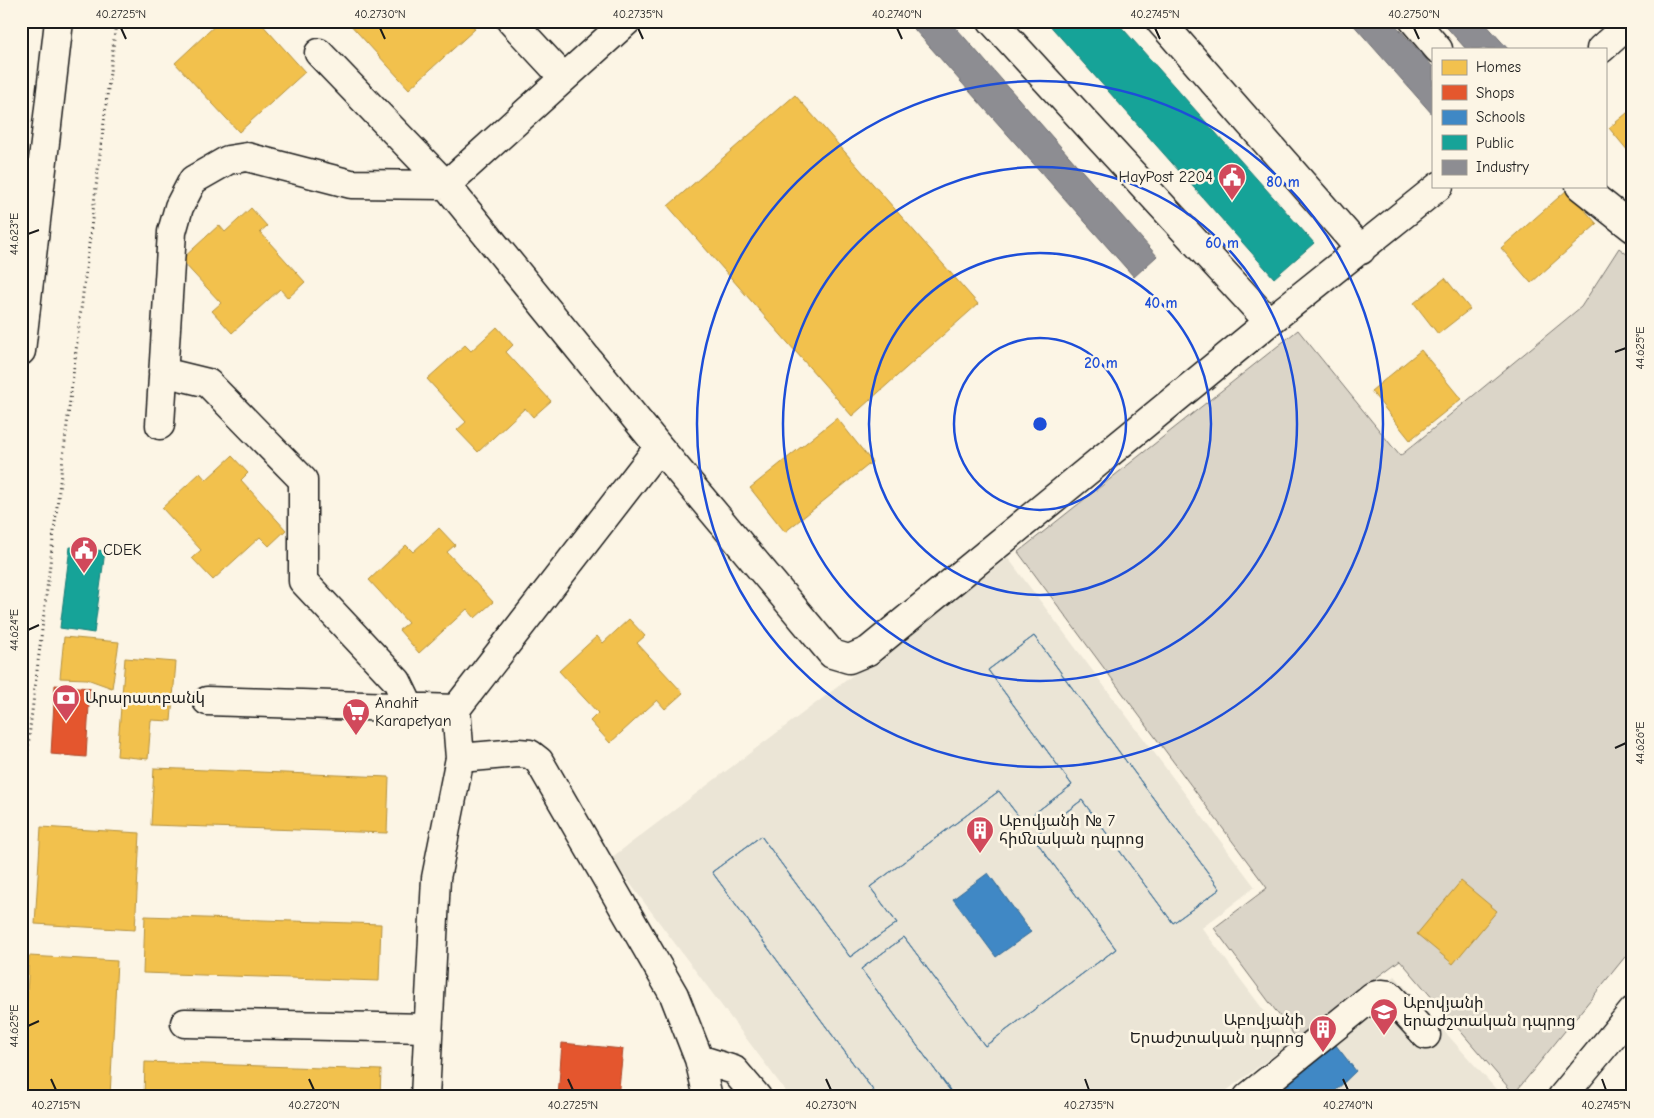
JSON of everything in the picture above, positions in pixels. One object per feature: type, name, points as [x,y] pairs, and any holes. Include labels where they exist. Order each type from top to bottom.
[{"type":"street","points":[[21,351],[59,21]]},
{"type":"street","points":[[511,21],[564,78]]},
{"type":"street","points":[[160,425],[172,232],[179,207],[193,180],[228,160],[247,157],[352,184],[446,185],[627,21]]},
{"type":"street","points":[[992,21],[1269,322]]},
{"type":"street","points":[[1160,21],[1361,250]]},
{"type":"street","points":[[1414,21],[1437,48]]},
{"type":"street","points":[[1602,48],[1632,21]]},
{"type":"street","points":[[319,53],[446,185],[659,447],[832,654],[849,659],[868,651],[1269,322],[1437,188]]},
{"type":"street","points":[[1583,188],[1633,228]]},
{"type":"street","points":[[163,372],[208,383],[303,480],[303,581],[397,681],[410,708]]},
{"type":"street","points":[[425,1097],[436,878],[460,758],[456,709],[659,447]]},
{"type":"street","points":[[207,702],[456,709]]},
{"type":"street","points":[[460,758],[518,752],[530,754],[538,761],[674,995],[699,1059],[708,1097]]},
{"type":"street","points":[[1248,1097],[1373,996],[1389,995],[1426,1035]]},
{"type":"street","points":[[1562,1097],[1633,1011]]},
{"type":"street","points":[[185,1023],[428,1028]]},
{"type":"street","points":[[699,1059],[734,1070],[757,1097]]},
{"type":"path","points":[[21,820],[31,718],[114,32],[116,23],[122,21]]},
{"type":"shaded area","points":[[1619,248],[1633,259],[1633,947],[1514,1094],[1400,960],[1296,1038],[1214,928],[1267,888],[1018,552],[1298,330],[1400,456],[1581,307]]},
{"type":"shaded area","points":[[1008,558],[1255,887],[1202,928],[1289,1044],[1218,1097],[790,1097],[611,858]]},
{"type":"shaded area","name":"Աբովյանի երաժշտական դպրոց","points":[[1395,976],[1503,1097],[1242,1097]]},
{"type":"building: Homes","points":[[220,21],[259,21],[305,72],[239,132],[175,63]]},
{"type":"building: Homes","points":[[347,21],[468,21],[475,29],[409,89]]},
{"type":"building: Homes","points":[[795,95],[978,304],[852,416],[668,206]]},
{"type":"building: Homes","points":[[1633,108],[1633,157],[1609,128]]},
{"type":"building: Homes","points":[[1567,190],[1597,224],[1531,283],[1501,248]]},
{"type":"building: Homes","points":[[251,208],[267,226],[260,232],[305,282],[288,298],[280,289],[232,333],[212,311],[221,303],[181,260],[219,225],[225,232]]},
{"type":"building: Homes","points":[[1445,278],[1470,309],[1438,334],[1414,303]]},
{"type":"building: Homes","points":[[497,327],[513,345],[506,352],[551,401],[533,417],[525,408],[478,452],[457,430],[466,422],[427,379],[465,345],[471,351]]},
{"type":"building: Homes","points":[[1421,350],[1461,399],[1410,440],[1371,391]]},
{"type":"building: Homes","points":[[837,418],[872,462],[785,532],[750,488]]},
{"type":"building: Homes","points":[[232,456],[248,473],[241,480],[286,530],[269,546],[260,537],[213,580],[192,558],[201,550],[162,508],[200,473],[206,480]]},
{"type":"building: Homes","points":[[439,528],[455,545],[447,552],[493,602],[475,618],[467,609],[419,653],[399,630],[408,623],[369,580],[406,545],[413,552]]},
{"type":"building: Homes","points":[[629,619],[645,636],[637,643],[683,693],[665,709],[657,700],[610,743],[590,721],[598,713],[559,671],[597,636],[603,643]]},
{"type":"building: Homes","points":[[64,637],[119,642],[112,688],[87,679],[60,678]]},
{"type":"building: Homes","points":[[125,658],[176,662],[171,721],[151,720],[148,759],[117,756]]},
{"type":"building: Homes","points":[[154,768],[389,777],[387,833],[151,825]]},
{"type":"building: Homes","points":[[41,827],[140,833],[135,930],[35,924]]},
{"type":"building: Homes","points":[[1461,881],[1497,911],[1453,964],[1417,934]]},
{"type":"building: Homes","points":[[145,916],[381,924],[379,981],[143,973]]},
{"type":"building: Homes","points":[[29,956],[117,961],[110,1096],[22,1091]]},
{"type":"building: Homes","points":[[145,1062],[381,1070],[380,1097],[144,1097]]},
{"type":"building: Shops","points":[[55,685],[90,688],[86,757],[51,754]]},
{"type":"building: Shops","points":[[21,738],[26,739],[21,792]]},
{"type":"building: Shops","points":[[562,1043],[623,1049],[618,1097],[558,1097]]},
{"type":"building: Schools","name":"Աբովյանի № 7 հիմնական դպրոց","points":[[1034,636],[1220,889],[1173,923],[1082,800],[1033,837],[1116,949],[985,1046],[904,937],[861,969],[952,1093],[947,1097],[878,1097],[712,872],[761,836],[850,957],[897,923],[870,887],[999,791],[1023,822],[1072,785],[988,670]],"holes":[[[988,873],[1031,932],[996,957],[953,899]]]},
{"type":"building: Schools","name":"Աբովյանի № 7 հիմնական դպրոց","points":[[1034,636],[1220,889],[1173,923],[1082,800],[1033,837],[1116,949],[985,1046],[904,937],[861,969],[952,1093],[947,1097],[878,1097],[712,872],[761,836],[850,957],[897,923],[870,887],[999,791],[1023,822],[1072,785],[988,670]]},
{"type":"building: Schools","name":"Աբովյանի Երաժշտական դպրոց","points":[[1328,1035],[1356,1071],[1329,1097],[1251,1097]]},
{"type":"building: Public","points":[[1046,21],[1116,21],[1314,243],[1274,278]]},
{"type":"building: Public","points":[[70,547],[105,551],[94,633],[60,628]]},
{"type":"building: Industry","points":[[907,21],[950,21],[1157,256],[1134,277]]},
{"type":"building: Industry","points":[[1350,21],[1392,21],[1432,66],[1432,114]]},
{"type":"building: Industry","points":[[1441,21],[1483,21],[1507,48],[1465,48]]},
{"type":"place","name":"HayPost 2204","points":[[1232,201]]},
{"type":"place","name":"CDEK","points":[[84,574]]},
{"type":"place","name":"Արարատբանկ","points":[[66,722]]},
{"type":"place","name":"Anahit Karapetyan","points":[[356,736]]},
{"type":"place","name":"Աբովյանի № 7 հիմնական դպրոց","points":[[980,854]]},
{"type":"place","name":"Աբովյանի երաժշտական դպրոց","points":[[1384,1036]]},
{"type":"place","name":"Աբովյանի Երաժշտական դպրոց","points":[[1323,1053]]}]
